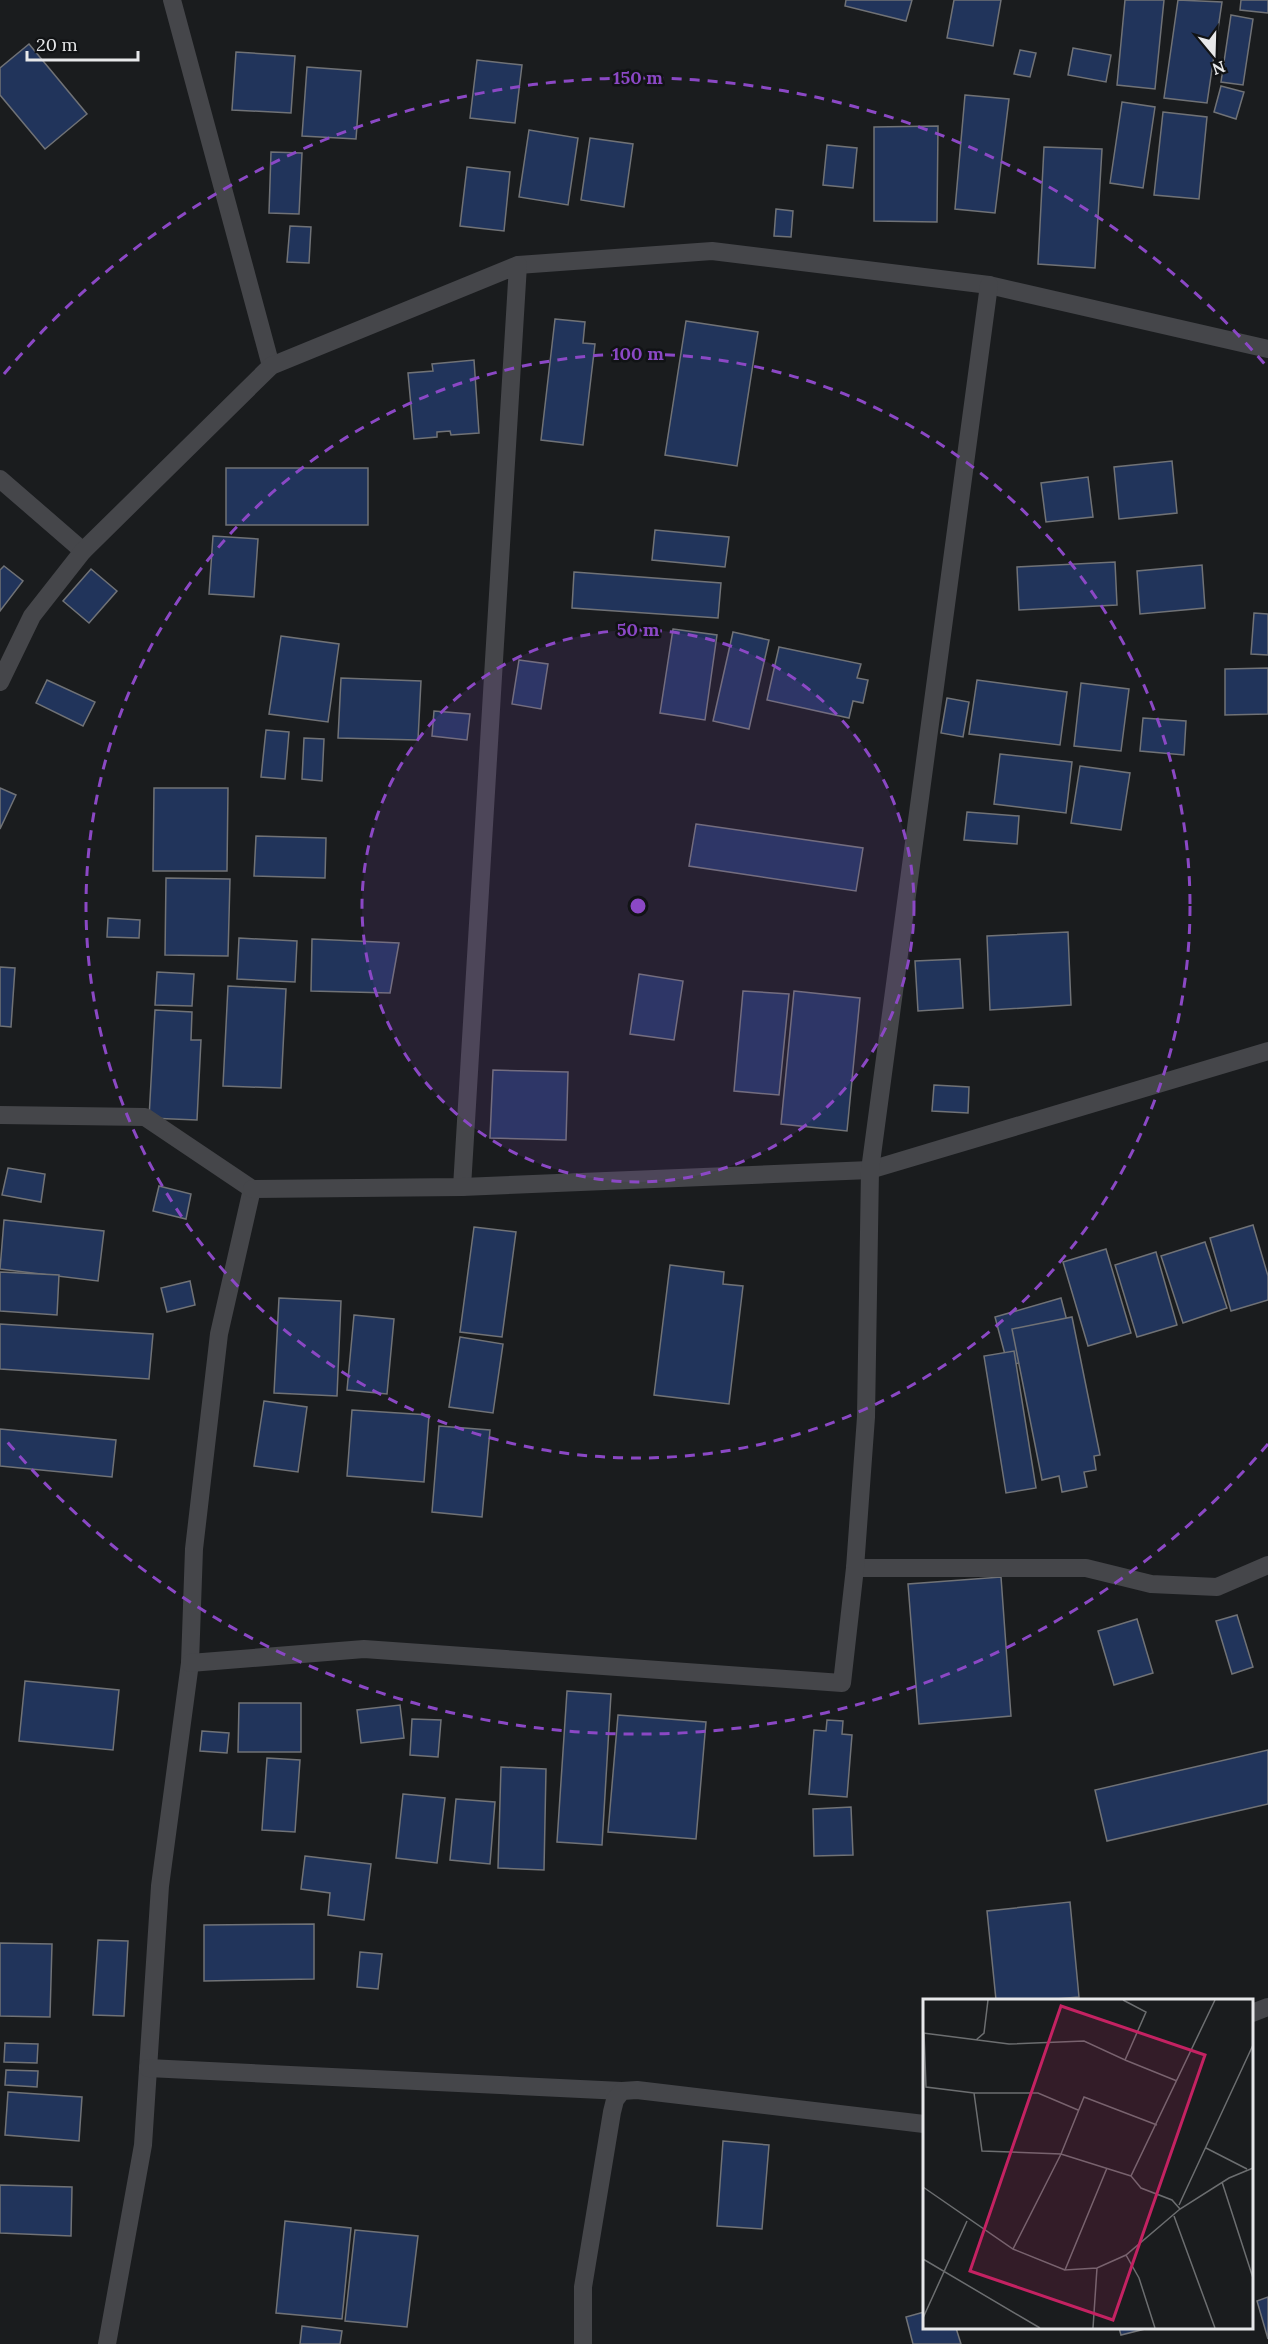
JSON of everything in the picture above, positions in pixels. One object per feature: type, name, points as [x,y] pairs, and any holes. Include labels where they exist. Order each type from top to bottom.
[{"type":"street","points":[[172,0],[271,366]]},
{"type":"street","points":[[0,682],[32,616],[82,551],[271,366],[518,265],[712,251],[989,285],[1268,349]]},
{"type":"street","points":[[462,1187],[518,265]]},
{"type":"street","points":[[190,1663],[364,1649],[842,1683],[855,1568],[867,1417],[870,1170],[989,285]]},
{"type":"street","points":[[0,479],[82,551]]},
{"type":"street","points":[[0,1114],[145,1117],[252,1189],[462,1187],[870,1170],[1268,1051]]},
{"type":"street","points":[[106,2344],[143,2145],[160,1886],[190,1663],[194,1549],[219,1334],[252,1189]]},
{"type":"street","points":[[855,1568],[1086,1568],[1151,1584],[1217,1587],[1268,1565]]},
{"type":"street","points":[[1253,2012],[1268,2007]]},
{"type":"street","points":[[148,2068],[637,2090],[923,2124]]},
{"type":"street","points":[[583,2344],[583,2287],[612,2112],[615,2100],[622,2091]]},
{"type":"building","points":[[846,0],[912,0],[906,21],[845,6]]},
{"type":"building","points":[[954,0],[1001,0],[993,46],[947,38]]},
{"type":"building","points":[[1125,0],[1164,0],[1155,89],[1117,85]]},
{"type":"building","points":[[1178,0],[1222,2],[1207,103],[1164,98]]},
{"type":"building","points":[[1241,0],[1268,0],[1268,13],[1240,10]]},
{"type":"building","points":[[1231,15],[1253,19],[1243,85],[1221,82]]},
{"type":"building","points":[[29,44],[87,114],[45,149],[0,95],[0,68]]},
{"type":"building","points":[[1073,48],[1111,55],[1106,82],[1068,75]]},
{"type":"building","points":[[1020,50],[1036,53],[1030,77],[1014,74]]},
{"type":"building","points":[[236,52],[295,56],[291,113],[232,110]]},
{"type":"building","points":[[477,60],[522,65],[515,123],[470,118]]},
{"type":"building","points":[[307,67],[361,71],[356,139],[302,136]]},
{"type":"building","points":[[1221,86],[1244,92],[1236,119],[1214,112]]},
{"type":"building","points":[[965,95],[1009,99],[995,213],[955,209]]},
{"type":"building","points":[[1122,102],[1155,107],[1143,188],[1110,183]]},
{"type":"building","points":[[1163,112],[1207,117],[1199,199],[1154,195]]},
{"type":"building","points":[[938,126],[937,222],[874,221],[874,127]]},
{"type":"building","points":[[529,130],[578,138],[568,205],[519,197]]},
{"type":"building","points":[[590,138],[633,144],[624,207],[581,200]]},
{"type":"building","points":[[827,145],[857,148],[853,188],[823,185]]},
{"type":"building","points":[[1044,147],[1102,149],[1095,268],[1038,264]]},
{"type":"building","points":[[271,152],[302,153],[299,214],[269,213]]},
{"type":"building","points":[[467,167],[510,172],[504,231],[460,226]]},
{"type":"building","points":[[776,209],[793,211],[791,237],[774,236]]},
{"type":"building","points":[[290,226],[311,227],[309,263],[287,262]]},
{"type":"building","points":[[555,319],[585,322],[583,343],[595,344],[583,445],[541,440]]},
{"type":"building","points":[[686,321],[758,332],[737,466],[665,455]]},
{"type":"building","points":[[474,360],[479,433],[451,435],[450,431],[437,432],[437,437],[414,439],[408,373],[433,371],[432,364]]},
{"type":"building","points":[[1172,461],[1177,513],[1119,519],[1114,467]]},
{"type":"building","points":[[226,468],[368,468],[368,525],[226,525]]},
{"type":"building","points":[[1088,477],[1093,517],[1046,522],[1041,483]]},
{"type":"building","points":[[655,530],[729,537],[725,567],[652,560]]},
{"type":"building","points":[[213,536],[258,539],[254,597],[209,594]]},
{"type":"building","points":[[1115,562],[1117,605],[1019,610],[1017,567]]},
{"type":"building","points":[[1202,565],[1205,608],[1140,614],[1137,571]]},
{"type":"building","points":[[4,566],[23,581],[0,611],[0,570]]},
{"type":"building","points":[[91,569],[117,591],[89,623],[63,601]]},
{"type":"building","points":[[574,572],[721,583],[718,618],[572,608]]},
{"type":"building","points":[[1254,613],[1268,614],[1268,655],[1251,654]]},
{"type":"building","points":[[673,629],[717,635],[705,720],[660,713]]},
{"type":"building","points":[[733,632],[769,640],[749,729],[713,721]]},
{"type":"building","points":[[281,636],[339,644],[328,722],[269,714]]},
{"type":"building","points":[[779,647],[861,664],[857,678],[868,680],[863,703],[853,701],[849,718],[767,700]]},
{"type":"building","points":[[519,660],[548,664],[541,709],[512,704]]},
{"type":"building","points":[[1268,668],[1268,714],[1225,715],[1225,669]]},
{"type":"building","points":[[341,678],[421,681],[418,740],[338,738]]},
{"type":"building","points":[[47,680],[95,702],[83,726],[36,703]]},
{"type":"building","points":[[977,680],[1067,692],[1060,745],[969,734]]},
{"type":"building","points":[[1081,683],[1129,689],[1121,751],[1074,746]]},
{"type":"building","points":[[947,698],[969,702],[963,737],[941,733]]},
{"type":"building","points":[[434,711],[470,714],[467,740],[432,736]]},
{"type":"building","points":[[1143,718],[1186,721],[1184,755],[1140,751]]},
{"type":"building","points":[[266,730],[289,732],[285,779],[261,777]]},
{"type":"building","points":[[304,738],[324,739],[322,781],[302,779]]},
{"type":"building","points":[[1000,754],[1072,762],[1066,813],[994,804]]},
{"type":"building","points":[[1080,766],[1130,773],[1121,830],[1071,823]]},
{"type":"building","points":[[0,788],[16,795],[0,829]]},
{"type":"building","points":[[154,788],[228,788],[227,871],[153,871]]},
{"type":"building","points":[[967,812],[1019,816],[1017,844],[964,840]]},
{"type":"building","points":[[696,824],[863,848],[856,891],[689,866]]},
{"type":"building","points":[[256,836],[326,838],[325,878],[254,876]]},
{"type":"building","points":[[166,878],[230,879],[228,956],[165,955]]},
{"type":"building","points":[[108,918],[140,920],[139,938],[107,937]]},
{"type":"building","points":[[1068,932],[1071,1005],[990,1010],[987,936]]},
{"type":"building","points":[[239,938],[297,941],[295,982],[237,979]]},
{"type":"building","points":[[312,939],[399,943],[390,993],[311,991]]},
{"type":"building","points":[[960,959],[963,1008],[918,1011],[915,961]]},
{"type":"building","points":[[0,967],[15,968],[11,1027],[0,1026]]},
{"type":"building","points":[[157,972],[194,974],[192,1006],[155,1005]]},
{"type":"building","points":[[639,974],[683,981],[674,1040],[630,1034]]},
{"type":"building","points":[[228,986],[286,989],[281,1088],[223,1086]]},
{"type":"building","points":[[743,991],[789,994],[779,1095],[734,1091]]},
{"type":"building","points":[[794,991],[860,998],[847,1131],[781,1124]]},
{"type":"building","points":[[155,1010],[192,1012],[191,1040],[201,1040],[197,1120],[149,1118]]},
{"type":"building","points":[[493,1070],[568,1072],[566,1140],[490,1138]]},
{"type":"building","points":[[934,1085],[969,1087],[968,1113],[932,1111]]},
{"type":"building","points":[[8,1168],[45,1174],[41,1202],[2,1195]]},
{"type":"building","points":[[159,1186],[191,1194],[186,1219],[153,1211]]},
{"type":"building","points":[[4,1220],[104,1231],[98,1281],[0,1269]]},
{"type":"building","points":[[1253,1225],[1268,1276],[1268,1300],[1231,1311],[1210,1238]]},
{"type":"building","points":[[474,1227],[516,1232],[502,1337],[460,1332]]},
{"type":"building","points":[[1205,1242],[1227,1308],[1183,1323],[1161,1256]]},
{"type":"building","points":[[1106,1249],[1131,1333],[1088,1346],[1063,1262]]},
{"type":"building","points":[[1156,1252],[1177,1325],[1137,1337],[1115,1265]]},
{"type":"building","points":[[670,1265],[724,1272],[723,1284],[743,1286],[729,1404],[654,1395]]},
{"type":"building","points":[[0,1272],[59,1275],[57,1315],[0,1311]]},
{"type":"building","points":[[190,1281],[195,1305],[167,1312],[161,1288]]},
{"type":"building","points":[[279,1298],[341,1301],[337,1396],[274,1393]]},
{"type":"building","points":[[1061,1298],[1074,1348],[1008,1366],[995,1317]]},
{"type":"building","points":[[354,1315],[394,1319],[387,1394],[347,1390]]},
{"type":"building","points":[[1072,1317],[1100,1455],[1094,1456],[1096,1470],[1084,1472],[1087,1487],[1062,1492],[1059,1476],[1042,1480],[1012,1329]]},
{"type":"building","points":[[0,1324],[153,1334],[149,1379],[0,1369]]},
{"type":"building","points":[[460,1337],[503,1344],[493,1413],[449,1407]]},
{"type":"building","points":[[1014,1351],[1036,1488],[1006,1493],[984,1356]]},
{"type":"building","points":[[264,1401],[307,1407],[298,1472],[254,1466]]},
{"type":"building","points":[[352,1410],[429,1415],[424,1482],[347,1476]]},
{"type":"building","points":[[439,1426],[490,1430],[482,1517],[432,1512]]},
{"type":"building","points":[[0,1429],[116,1440],[112,1477],[0,1466]]},
{"type":"building","points":[[1001,1577],[1011,1716],[919,1724],[908,1584]]},
{"type":"building","points":[[1237,1615],[1253,1667],[1232,1674],[1216,1621]]},
{"type":"building","points":[[1137,1619],[1153,1673],[1114,1685],[1098,1631]]},
{"type":"building","points":[[25,1681],[119,1690],[113,1750],[19,1741]]},
{"type":"building","points":[[567,1691],[611,1694],[602,1845],[557,1842]]},
{"type":"building","points":[[239,1703],[301,1703],[301,1752],[238,1752]]},
{"type":"building","points":[[400,1705],[404,1738],[361,1743],[357,1710]]},
{"type":"building","points":[[618,1715],[706,1722],[696,1839],[608,1832]]},
{"type":"building","points":[[412,1719],[441,1720],[438,1757],[410,1755]]},
{"type":"building","points":[[827,1720],[843,1721],[842,1734],[852,1735],[847,1797],[809,1794],[814,1730],[826,1731]]},
{"type":"building","points":[[202,1731],[229,1733],[227,1753],[200,1751]]},
{"type":"building","points":[[1268,1750],[1268,1804],[1107,1841],[1095,1790]]},
{"type":"building","points":[[267,1758],[300,1760],[295,1832],[262,1830]]},
{"type":"building","points":[[501,1767],[546,1769],[544,1870],[498,1868]]},
{"type":"building","points":[[403,1794],[445,1798],[437,1863],[396,1858]]},
{"type":"building","points":[[456,1799],[495,1802],[490,1864],[450,1860]]},
{"type":"building","points":[[851,1807],[853,1855],[814,1856],[813,1809]]},
{"type":"building","points":[[305,1856],[371,1864],[364,1920],[328,1915],[330,1893],[301,1889]]},
{"type":"building","points":[[1070,1902],[1079,1997],[996,1999],[987,1911]]},
{"type":"building","points":[[314,1924],[314,1979],[204,1981],[204,1925]]},
{"type":"building","points":[[98,1940],[128,1941],[124,2016],[93,2015]]},
{"type":"building","points":[[0,1943],[52,1944],[50,2017],[0,2016]]},
{"type":"building","points":[[360,1952],[382,1954],[378,1989],[357,1987]]},
{"type":"building","points":[[5,2043],[38,2044],[37,2063],[4,2062]]},
{"type":"building","points":[[6,2070],[38,2071],[37,2087],[5,2085]]},
{"type":"building","points":[[8,2092],[82,2097],[79,2141],[5,2135]]},
{"type":"building","points":[[723,2141],[769,2145],[762,2229],[717,2226]]},
{"type":"building","points":[[0,2185],[72,2187],[71,2236],[0,2233]]},
{"type":"building","points":[[285,2221],[351,2228],[342,2319],[276,2313]]},
{"type":"building","points":[[355,2230],[418,2236],[407,2327],[345,2321]]},
{"type":"building","points":[[1268,2297],[1268,2339],[1257,2301]]},
{"type":"building","points":[[923,2312],[923,2329],[956,2329],[961,2344],[913,2344],[906,2317]]},
{"type":"building","points":[[302,2326],[342,2331],[340,2344],[300,2344]]},
{"type":"building","points":[[1119,2329],[1145,2329],[1121,2335]]}]
